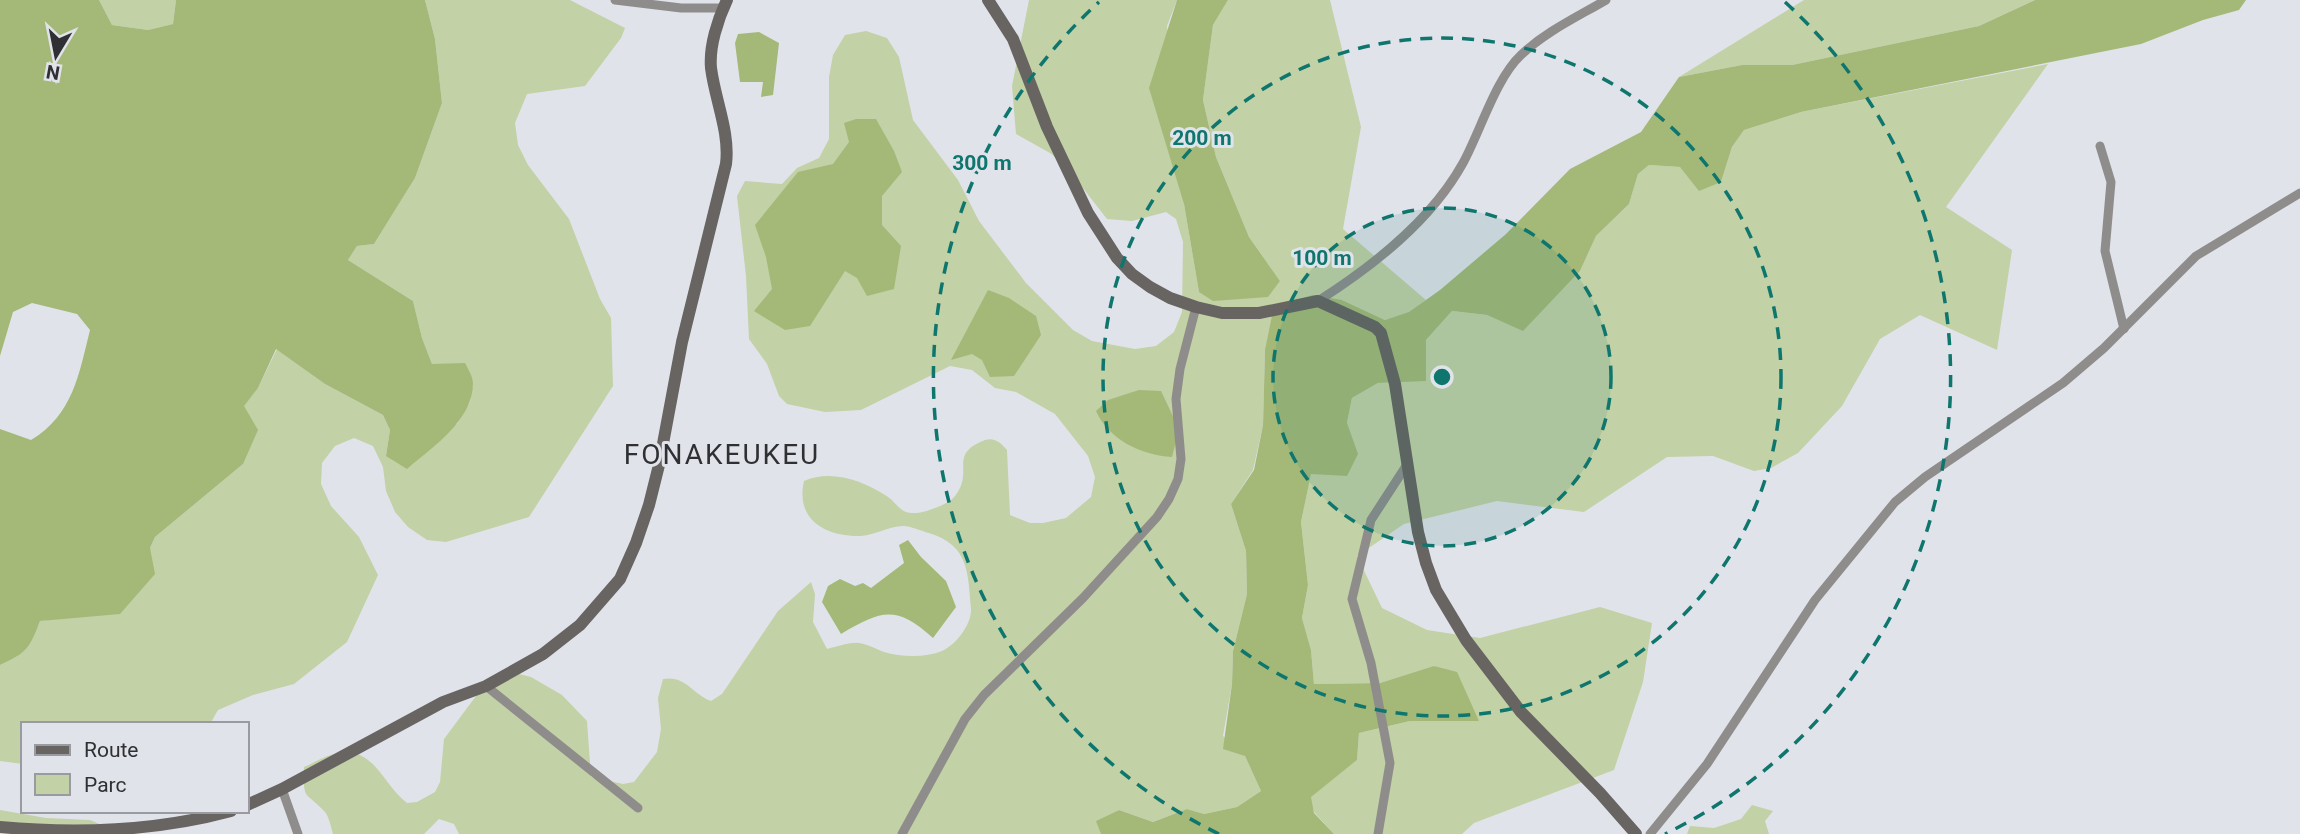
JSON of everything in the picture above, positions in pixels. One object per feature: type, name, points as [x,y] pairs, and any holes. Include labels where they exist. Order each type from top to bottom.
[{"type":"street","points":[[248,806],[443,702],[486,686],[543,654],[580,625],[620,579],[636,544],[659,465],[682,342],[726,164],[726,143],[710,66],[712,48],[726,4],[681,8],[614,0]]},
{"type":"street","points":[[988,0],[1013,39],[1047,127],[1088,213],[1117,258],[1150,288],[1196,307],[1222,313],[1259,313],[1318,301],[1408,233],[1430,210],[1463,164],[1507,73],[1519,56],[1556,29],[1606,0]]},
{"type":"street","points":[[2100,146],[2111,182],[2105,251],[2123,329]]},
{"type":"street","points":[[1650,834],[1707,764],[1815,600],[1895,502],[1925,477],[2045,398],[2123,329],[2196,256],[2300,193]]},
{"type":"street","points":[[1318,301],[1374,327],[1381,333],[1395,384],[1418,532],[1436,590],[1466,640],[1521,712],[1636,834]]},
{"type":"street","points":[[902,834],[965,719],[984,695],[1083,598],[1157,517],[1169,499],[1178,480],[1181,458],[1176,399],[1180,369],[1196,307]]},
{"type":"street","points":[[1378,834],[1390,763],[1371,663],[1352,599],[1371,520],[1409,462]]},
{"type":"street","points":[[486,686],[638,808]]},
{"type":"street","points":[[282,789],[298,834]]},
{"type":"street","points":[[0,827],[44,833],[90,832],[180,823],[222,813]]},
{"type":"green space","points":[[0,0],[99,0],[112,25],[148,30],[173,24],[176,0],[425,0],[435,39],[442,103],[415,178],[374,244],[357,246],[348,260],[413,301],[432,364],[465,363],[473,383],[471,397],[459,421],[407,469],[386,456],[390,430],[383,415],[325,384],[276,349],[258,388],[244,406],[258,430],[243,464],[155,537],[150,548],[155,574],[120,614],[40,621],[26,649],[0,665],[0,429],[31,440],[56,418],[65,406],[78,378],[90,330],[77,314],[32,303],[13,312],[0,356]]},
{"type":"green space","points":[[99,0],[176,0],[173,24],[148,30],[112,25]]},
{"type":"green space","points":[[425,0],[570,0],[625,28],[621,38],[585,86],[527,94],[515,123],[518,145],[528,165],[569,219],[600,299],[611,318],[613,386],[529,517],[446,542],[427,540],[408,527],[395,512],[386,491],[383,467],[373,446],[354,438],[335,446],[322,463],[321,484],[331,506],[359,537],[378,575],[347,642],[294,684],[253,695],[218,710],[211,722],[21,722],[21,764],[0,761],[0,665],[26,649],[40,621],[69,617],[150,548],[155,537],[243,464],[243,406],[258,388],[277,349],[325,384],[383,415],[390,430],[386,456],[457,424],[470,402],[473,381],[432,364],[413,301],[348,260],[357,246],[374,244],[415,178],[442,103],[435,39]]},
{"type":"green space","points":[[1029,0],[1177,0],[1167,26],[1184,204],[1199,292],[1280,281],[1249,237],[1216,157],[1203,100],[1213,25],[1228,0],[1330,0],[1361,127],[1343,229],[1426,300],[1409,313],[1385,320],[1342,300],[1265,350],[1263,425],[1253,470],[1231,504],[1246,551],[1247,594],[1233,651],[1232,684],[1223,736],[1245,756],[1261,791],[1237,807],[1204,814],[1187,809],[1153,822],[1119,810],[1097,821],[1101,834],[459,834],[454,824],[439,819],[424,834],[333,834],[326,814],[305,791],[304,767],[335,754],[348,752],[359,755],[376,767],[407,803],[417,802],[435,792],[440,782],[444,739],[479,692],[519,674],[531,677],[562,695],[587,721],[591,777],[623,784],[634,782],[657,752],[661,729],[658,698],[663,679],[683,682],[711,701],[722,694],[778,611],[811,582],[815,594],[813,622],[827,649],[859,643],[891,654],[921,656],[942,651],[953,644],[966,627],[971,609],[967,572],[959,553],[952,545],[942,538],[906,526],[861,536],[848,536],[825,529],[816,524],[804,506],[804,481],[824,476],[846,478],[876,490],[906,512],[924,512],[953,499],[963,478],[967,451],[985,440],[992,439],[1007,450],[1010,515],[1030,523],[1066,518],[1091,497],[1095,477],[1088,456],[1055,414],[1016,392],[995,388],[972,370],[950,366],[861,410],[825,412],[787,404],[779,396],[767,364],[749,339],[746,276],[737,196],[745,181],[782,184],[797,168],[819,158],[829,139],[829,77],[833,55],[845,35],[866,31],[887,38],[899,57],[913,120],[958,180],[979,221],[1026,283],[1073,330],[1092,341],[1135,349],[1156,346],[1174,332],[1182,312],[1183,242],[1176,219],[1166,212],[1132,221],[1107,219],[1065,165],[1050,153],[1016,134],[1012,86]]},
{"type":"green space","points":[[1177,0],[1228,0],[1213,25],[1203,100],[1216,157],[1249,237],[1280,281],[1268,297],[1213,301],[1199,292],[1184,204],[1149,88]]},
{"type":"green space","points":[[1804,0],[2035,0],[1979,26],[1792,65],[1742,65],[1679,77]]},
{"type":"green space","points":[[2035,0],[2246,0],[2239,10],[2203,20],[2141,44],[1801,112],[1744,130],[1732,147],[1721,182],[1699,191],[1680,167],[1649,165],[1638,174],[1629,204],[1596,236],[1580,271],[1523,331],[1487,315],[1452,311],[1426,340],[1426,381],[1378,383],[1352,398],[1347,423],[1358,454],[1347,476],[1311,474],[1301,522],[1308,585],[1302,618],[1311,650],[1314,684],[1380,683],[1434,666],[1457,672],[1479,721],[1410,721],[1359,733],[1357,760],[1311,797],[1314,813],[1334,834],[1101,834],[1096,821],[1119,810],[1153,822],[1187,809],[1204,814],[1237,807],[1261,791],[1245,756],[1223,749],[1232,684],[1233,651],[1247,594],[1246,551],[1231,504],[1254,470],[1263,425],[1265,350],[1274,306],[1313,295],[1342,300],[1385,320],[1409,312],[1440,290],[1506,234],[1570,169],[1641,132],[1679,77],[1742,65],[1792,65],[1979,26]]},
{"type":"green space","points":[[759,32],[779,43],[773,95],[761,97],[763,82],[740,82],[735,43],[738,34]]},
{"type":"green space","points":[[2048,64],[1946,207],[2012,250],[1997,350],[1920,315],[1880,339],[1842,406],[1798,453],[1771,468],[1754,471],[1713,456],[1667,457],[1584,512],[1497,501],[1404,524],[1357,556],[1382,608],[1427,630],[1480,638],[1600,607],[1652,623],[1643,682],[1614,770],[1474,823],[1462,834],[1334,834],[1314,812],[1310,797],[1357,760],[1359,733],[1410,721],[1479,721],[1435,666],[1380,683],[1314,684],[1311,650],[1302,618],[1308,585],[1301,522],[1311,473],[1347,423],[1352,398],[1378,383],[1426,380],[1426,340],[1452,311],[1487,315],[1523,330],[1580,271],[1596,236],[1629,204],[1638,174],[1649,165],[1680,167],[1721,182],[1732,147],[1744,130],[1801,112]]},
{"type":"green space","points":[[856,119],[876,119],[902,172],[882,196],[882,225],[901,246],[894,289],[867,296],[857,278],[845,271],[810,326],[785,330],[754,311],[772,289],[766,257],[755,225],[798,172],[833,164],[849,142],[844,123]]},
{"type":"green space","points":[[988,290],[1009,298],[1036,316],[1041,335],[1014,376],[990,377],[982,360],[972,354],[951,360]]},
{"type":"green space","points":[[1139,390],[1161,391],[1179,429],[1172,457],[1149,453],[1127,444],[1109,430],[1096,411],[1108,400]]},
{"type":"green space","points":[[908,540],[946,581],[956,607],[933,638],[909,620],[888,615],[867,620],[841,634],[822,602],[828,586],[840,579],[855,586],[863,583],[871,588],[904,563],[899,545]]},
{"type":"green space","points":[[1752,805],[1773,811],[1765,821],[1769,834],[1687,834],[1690,826],[1714,828],[1741,819]]},
{"type":"green space","points":[[0,810],[46,818],[90,820],[123,834],[0,827]]},
{"type":"district","name":"FONAKEUKEU","points":[[722,454]]}]
